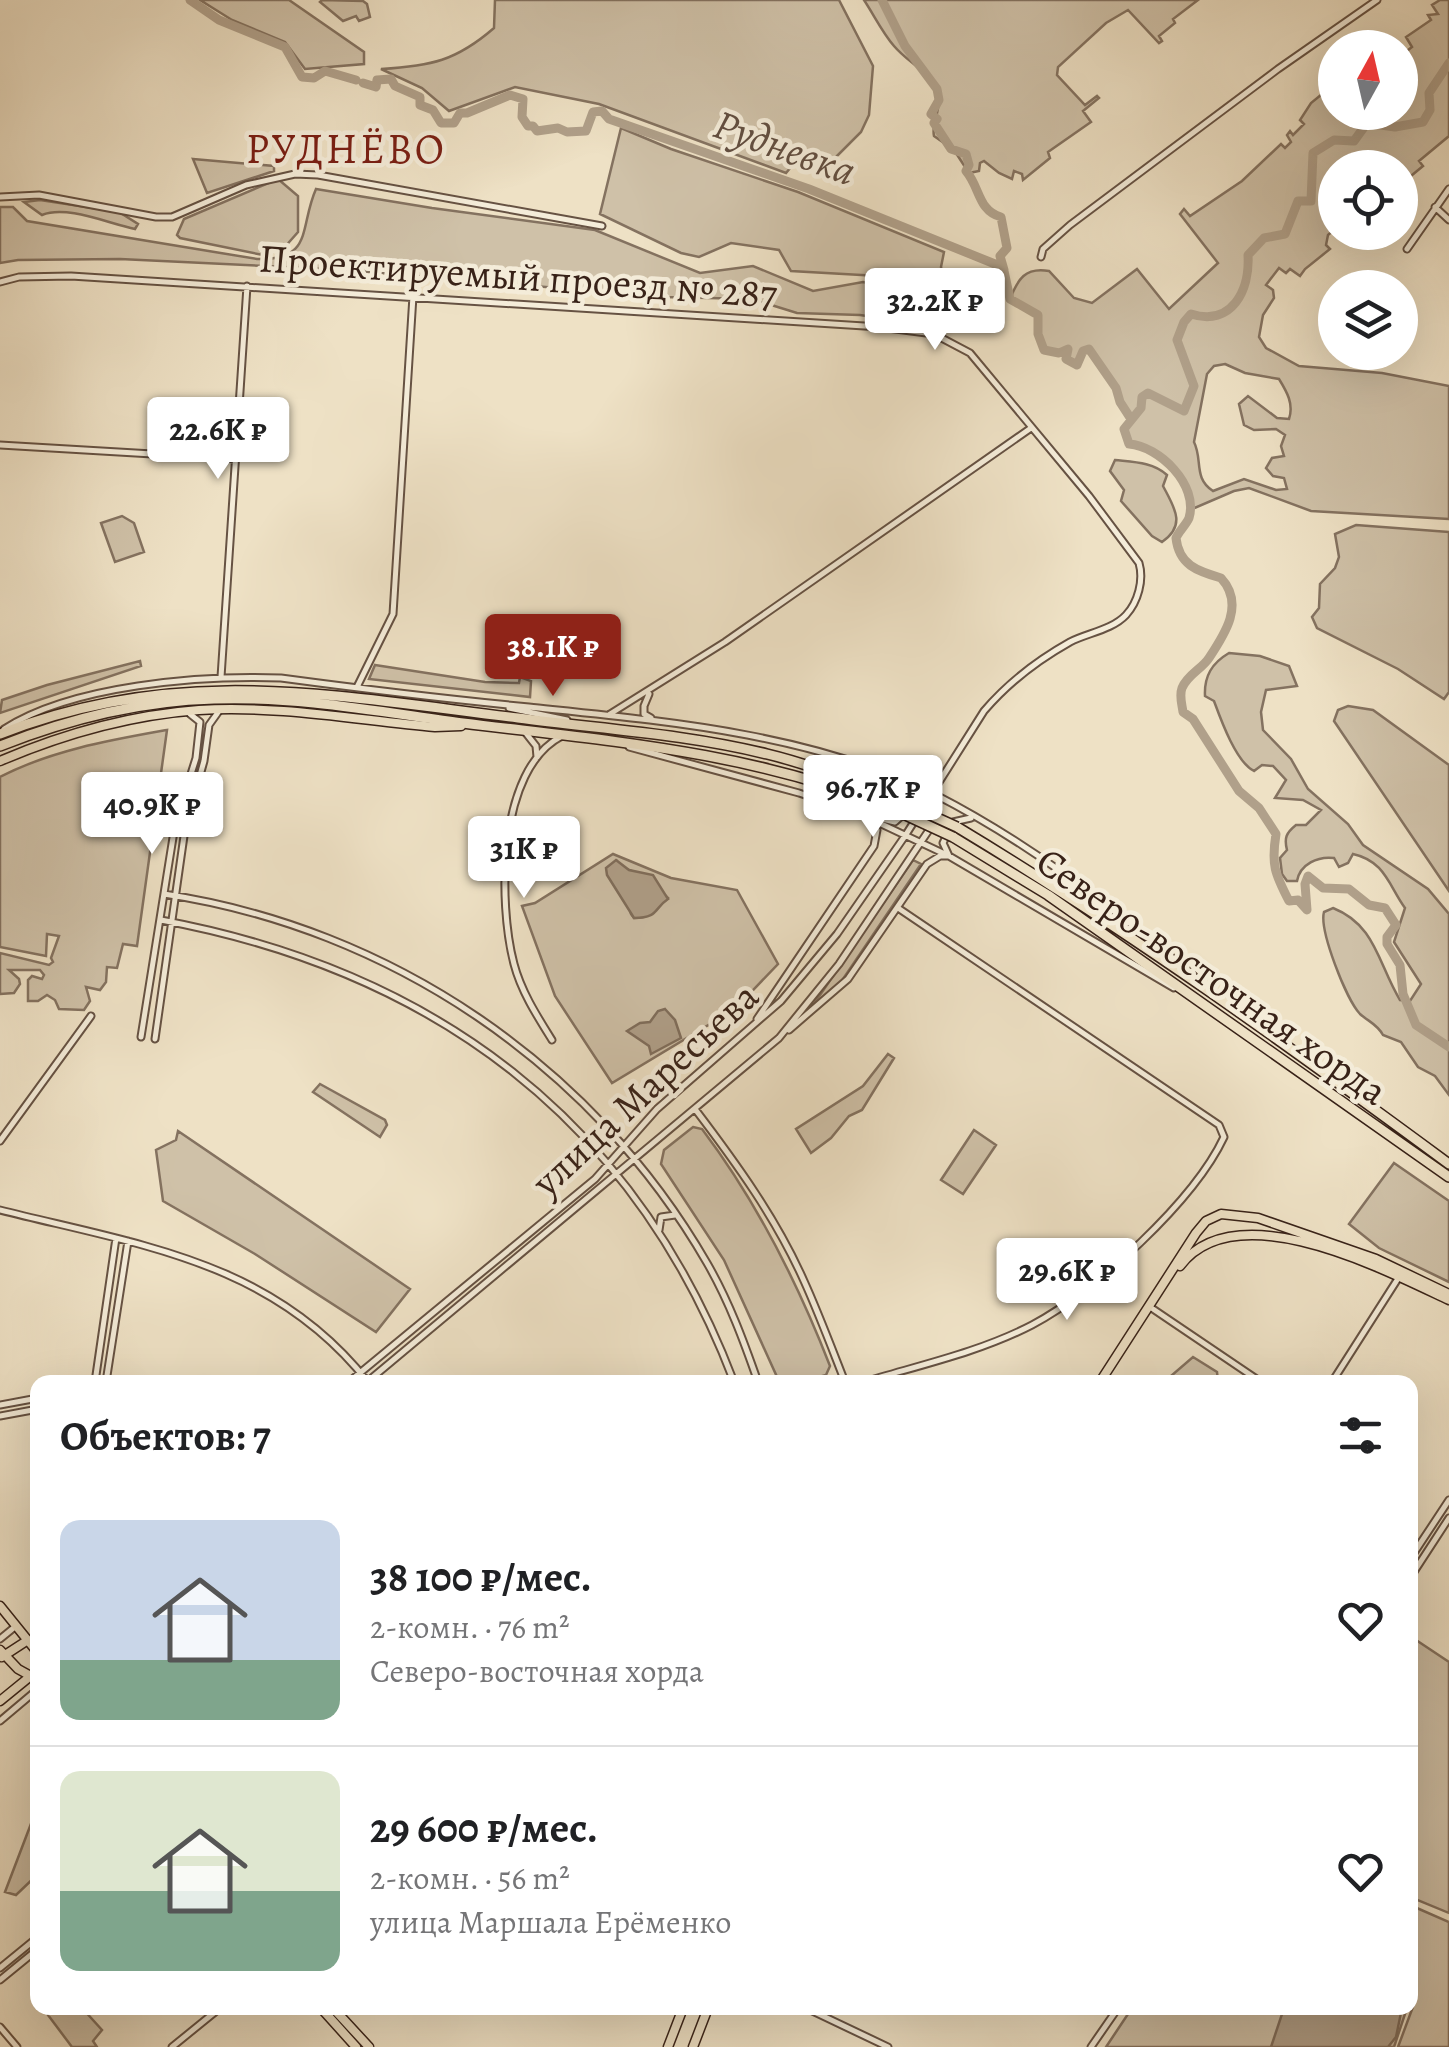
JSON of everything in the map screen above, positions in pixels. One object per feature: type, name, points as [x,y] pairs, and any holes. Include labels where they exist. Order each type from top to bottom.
[{"type":"highway","name":"Северо-восточная хорда","points":[[0,733],[119,700],[227,689],[335,696],[616,730],[767,754],[844,778],[1052,884],[1219,998],[1449,1164]]},
{"type":"highway","name":"Северо-восточная хорда","points":[[0,746],[117,711],[213,699],[302,703],[672,749],[766,766],[888,801]]},
{"type":"highway","name":"Северо-восточная хорда","points":[[955,832],[1210,1006],[1449,1178]]},
{"type":"main road","points":[[0,761],[76,733],[182,712],[299,713],[435,727],[481,725]]},
{"type":"main road","points":[[1106,1375],[1196,1233],[1222,1214],[1258,1218],[1346,1248],[1449,1297]]},
{"type":"main road","points":[[1107,1375],[1184,1260],[1208,1244],[1240,1234],[1260,1234],[1320,1248],[1449,1297]]},
{"type":"main road","points":[[0,1606],[30,1643]]},
{"type":"main road","points":[[1,1655],[28,1640]]},
{"type":"main road","points":[[1,1655],[30,1672]]},
{"type":"main road","points":[[0,1701],[30,1679]]},
{"type":"main road","points":[[327,2015],[356,2047]]},
{"type":"main road","points":[[340,2015],[369,2047]]},
{"type":"main road","points":[[668,2047],[680,2015]]},
{"type":"main road","points":[[693,2047],[705,2015]]},
{"type":"street","points":[[1041,257],[1043,249],[1083,216],[1278,68],[1377,0]]},
{"type":"street","points":[[0,197],[39,195],[156,217],[172,216],[270,178],[318,175],[602,226]]},
{"type":"street","points":[[1418,232],[1449,189]]},
{"type":"street","points":[[1434,207],[1449,220]]},
{"type":"street","name":"Проектируемый проезд № 287","points":[[0,282],[48,275],[247,286],[921,330],[946,338],[970,353],[1032,427],[1136,556],[1142,573],[1138,592],[1122,619],[1069,643],[999,694],[932,794]]},
{"type":"street","points":[[222,678],[247,286]]},
{"type":"street","points":[[356,687],[393,614],[413,296]]},
{"type":"street","points":[[608,715],[650,692],[1032,427]]},
{"type":"street","points":[[0,445],[237,459]]},
{"type":"street","points":[[0,733],[34,713],[94,696],[159,684],[281,678],[608,715],[777,743],[900,780],[983,822],[1098,898],[1219,998]]},
{"type":"street","points":[[650,692],[644,714],[657,722]]},
{"type":"street","points":[[482,702],[616,730]]},
{"type":"street","points":[[155,1038],[185,829],[212,718],[222,710]]},
{"type":"street","points":[[141,1037],[175,825],[201,738],[200,722],[192,714],[182,712]]},
{"type":"street","points":[[522,730],[536,746],[537,760]]},
{"type":"street","points":[[552,1040],[513,961],[506,854],[515,803],[545,747],[564,735]]},
{"type":"street","points":[[587,738],[759,782],[886,821],[901,819],[911,798],[900,780]]},
{"type":"street","name":"улица Маресьева","points":[[358,1375],[609,1165],[674,1093],[750,1029],[808,972],[932,794]]},
{"type":"street","points":[[858,813],[950,856],[1158,980],[1210,1006]]},
{"type":"street","points":[[750,1029],[874,846],[877,830],[858,813]]},
{"type":"street","name":"улица Маресьева","points":[[376,1375],[779,1038],[839,964],[938,816]]},
{"type":"street","points":[[950,856],[944,848],[944,838],[953,822],[962,818],[983,822]]},
{"type":"street","points":[[779,1038],[835,993],[927,864],[940,856],[950,856]]},
{"type":"street","points":[[164,894],[255,912],[320,933],[424,983],[483,1018],[547,1068],[624,1148],[678,1216],[710,1268],[755,1375]]},
{"type":"street","points":[[886,1375],[986,1344],[1052,1313],[1093,1283],[1160,1222],[1224,1137],[1219,1125],[898,908]]},
{"type":"street","points":[[160,920],[276,946],[358,977],[473,1041],[532,1088],[618,1175],[660,1231],[702,1306],[731,1375]]},
{"type":"street","points":[[0,1141],[91,1016]]},
{"type":"street","points":[[694,1109],[736,1162],[787,1247],[842,1375]]},
{"type":"street","points":[[0,1210],[128,1240],[211,1265],[249,1283],[306,1320],[360,1373]]},
{"type":"street","points":[[660,1231],[659,1221],[664,1215],[678,1216]]},
{"type":"street","points":[[95,1375],[116,1238]]},
{"type":"street","points":[[107,1375],[128,1240]]},
{"type":"street","points":[[1336,1375],[1399,1276]]},
{"type":"street","points":[[1153,1308],[1251,1375]]},
{"type":"street","points":[[0,1405],[30,1399]]},
{"type":"street","points":[[0,1416],[30,1410]]},
{"type":"street","points":[[1418,1547],[1449,1500]]},
{"type":"street","points":[[1418,1566],[1449,1518]]},
{"type":"street","points":[[0,1638],[16,1626]]},
{"type":"street","points":[[0,1721],[30,1697]]},
{"type":"street","points":[[0,1968],[30,1944]]},
{"type":"street","points":[[0,1980],[30,1956]]},
{"type":"street","points":[[172,2047],[211,2015]]},
{"type":"street","points":[[821,2015],[888,2047]]},
{"type":"street","points":[[1091,2047],[1113,2015]]},
{"type":"street","points":[[0,2027],[17,2047]]},
{"type":"shaded area","points":[[200,0],[289,0],[364,52],[364,64],[305,69],[285,42],[232,20]]},
{"type":"shaded area","points":[[322,0],[363,1],[370,17],[359,21],[356,16],[343,21]]},
{"type":"shaded area","points":[[495,0],[839,0],[873,66],[869,115],[861,132],[825,168],[796,161],[786,173],[599,104],[515,87],[449,111],[422,88],[381,69],[442,60],[467,48],[494,28]]},
{"type":"shaded area","points":[[864,0],[1198,0],[1173,19],[1175,23],[1159,36],[1159,43],[1128,10],[1106,23],[1058,67],[1057,75],[1085,105],[1099,98],[1083,111],[1091,122],[1048,152],[1050,158],[1023,180],[1022,174],[1014,171],[1012,179],[984,161],[979,171],[969,173],[954,150],[934,136],[939,103],[935,89],[926,75],[890,41]]},
{"type":"shaded area","points":[[1449,0],[1449,136],[1419,161],[1423,166],[1418,170],[1418,150],[1318,150],[1318,250],[1329,250],[1300,276],[1279,268],[1266,285],[1273,290],[1274,298],[1263,315],[1259,337],[1266,348],[1299,366],[1382,373],[1449,386],[1449,519],[1311,511],[1249,488],[1190,510],[1184,487],[1171,466],[1152,451],[1129,444],[1124,429],[1131,418],[1089,349],[1083,351],[1077,365],[1066,359],[1069,349],[1059,353],[1044,350],[1038,334],[1038,315],[1010,299],[1013,292],[1028,273],[1049,271],[1074,298],[1092,303],[1137,269],[1169,309],[1218,263],[1180,214],[1184,209],[1190,216],[1242,181],[1281,144],[1285,148],[1291,142],[1287,135],[1290,131],[1293,135],[1304,124],[1300,120],[1318,97],[1318,130],[1418,130],[1416,30],[1431,20],[1428,15],[1438,14],[1432,5]],"holes":[[[1225,364],[1245,373],[1279,379],[1289,398],[1289,419],[1277,418],[1248,396],[1239,404],[1244,425],[1254,430],[1276,429],[1285,435],[1281,446],[1284,456],[1272,458],[1266,468],[1273,476],[1284,478],[1287,489],[1276,490],[1244,479],[1213,491],[1201,475],[1194,442],[1207,374],[1214,366]]]},
{"type":"shaded area","points":[[621,128],[798,192],[944,252],[941,267],[946,291],[879,276],[791,271],[779,250],[731,243],[699,257],[681,253],[600,214]]},
{"type":"shaded area","points":[[193,159],[274,166],[274,171],[207,193]]},
{"type":"shaded area","points":[[278,179],[298,196],[298,232],[283,249],[263,255],[177,235],[184,219]]},
{"type":"shaded area","points":[[316,189],[595,230],[700,273],[753,266],[813,291],[863,282],[925,296],[956,308],[959,317],[951,318],[942,327],[860,315],[797,313],[752,299],[662,297],[346,270],[120,259],[0,263],[0,207],[13,207],[27,221],[257,259],[275,258],[296,248]]},
{"type":"shaded area","points":[[40,200],[119,212],[138,224],[135,229],[75,213],[42,215],[24,202]]},
{"type":"shaded area","points":[[1115,460],[1149,465],[1167,475],[1163,486],[1176,522],[1170,536],[1162,542],[1121,501],[1124,490],[1110,471]]},
{"type":"shaded area","points":[[122,516],[134,523],[144,552],[115,562],[101,523]]},
{"type":"shaded area","points":[[1356,525],[1449,532],[1449,692],[1444,699],[1398,669],[1317,628],[1312,617],[1319,608],[1320,584],[1335,568],[1339,557],[1335,534]]},
{"type":"shaded area","points":[[1229,653],[1260,656],[1289,666],[1297,686],[1266,690],[1261,712],[1263,730],[1291,759],[1308,789],[1348,824],[1363,845],[1428,889],[1449,914],[1449,1095],[1435,1076],[1418,1067],[1401,1042],[1383,1035],[1360,1014],[1330,948],[1324,912],[1333,908],[1359,924],[1400,1000],[1410,1001],[1421,984],[1394,942],[1405,908],[1385,875],[1372,862],[1353,854],[1348,863],[1339,867],[1334,858],[1311,862],[1297,881],[1287,881],[1282,874],[1280,858],[1287,850],[1288,833],[1296,825],[1306,825],[1321,810],[1303,800],[1275,798],[1286,780],[1273,766],[1262,765],[1254,771],[1235,750],[1214,701],[1205,696],[1210,671]]},
{"type":"shaded area","points":[[140,661],[141,666],[0,713],[2,700]]},
{"type":"shaded area","points":[[375,665],[485,682],[519,683],[520,677],[531,681],[530,697],[369,679]]},
{"type":"shaded area","points":[[1348,706],[1373,710],[1449,765],[1449,891],[1334,721],[1338,710]]},
{"type":"shaded area","points":[[167,730],[137,946],[123,944],[117,968],[107,967],[106,982],[100,990],[86,987],[90,1001],[84,1010],[59,1009],[47,995],[38,1001],[28,1001],[28,980],[32,976],[42,979],[40,970],[9,970],[20,984],[14,993],[0,994],[0,953],[49,965],[59,936],[47,934],[46,956],[0,947],[0,777],[61,753]]},
{"type":"shaded area","points":[[613,854],[671,878],[737,890],[778,964],[735,1009],[612,1083],[555,996],[522,906],[535,903]],"holes":[[[616,860],[621,867],[645,876],[668,898],[649,915],[634,918]]]},
{"type":"shaded area","points":[[616,860],[629,870],[653,875],[668,899],[652,914],[634,918],[607,875],[606,868]]},
{"type":"shaded area","points":[[913,860],[921,864],[841,982],[811,1008]]},
{"type":"shaded area","points":[[665,1009],[675,1020],[681,1038],[651,1054],[649,1046],[627,1031],[650,1022],[658,1011]]},
{"type":"shaded area","points":[[888,1054],[894,1058],[862,1110],[849,1116],[831,1138],[811,1153],[796,1129],[863,1086]]},
{"type":"shaded area","points":[[320,1084],[385,1120],[387,1125],[380,1137],[313,1092]]},
{"type":"shaded area","points":[[693,1127],[702,1129],[741,1185],[774,1243],[830,1366],[826,1375],[776,1375],[724,1260],[661,1164],[664,1150]]},
{"type":"shaded area","points":[[974,1130],[996,1145],[963,1194],[941,1180]]},
{"type":"shaded area","points":[[178,1131],[410,1289],[376,1332],[255,1254],[163,1201],[156,1150],[176,1140]]},
{"type":"shaded area","points":[[1394,1163],[1449,1201],[1449,1282],[1379,1248],[1349,1224]]},
{"type":"shaded area","points":[[1193,1357],[1217,1375],[1172,1375]]},
{"type":"shaded area","points":[[1418,1641],[1449,1662],[1449,1913],[1418,1900]]},
{"type":"shaded area","points":[[30,1826],[30,1882],[16,1895],[5,1892]]},
{"type":"shaded area","points":[[1418,1908],[1449,1922],[1449,2047],[1398,2047],[1410,2015],[1418,2015]]},
{"type":"shaded area","points":[[48,2015],[88,2015],[102,2030],[93,2041],[97,2047],[72,2047]]},
{"type":"shaded area","points":[[1127,2015],[1405,2015],[1394,2047],[1106,2047]]},
{"type":"shaded area","points":[[1282,2015],[1401,2015],[1396,2037],[1388,2047],[1271,2047]]},
{"type":"waterway","name":"Рудневка","points":[[190,0],[219,20],[285,47],[302,77],[314,78],[325,71],[356,80]]},
{"type":"waterway","points":[[882,0],[905,46],[937,89],[939,100],[931,114],[937,119],[934,123],[951,149],[966,154],[966,171],[984,204],[1001,217],[1007,248],[1000,256],[1004,270]]},
{"type":"waterway","points":[[1449,63],[1429,93],[1430,110],[1423,122],[1395,127],[1367,123],[1354,141],[1334,140],[1313,153],[1311,201],[1298,201],[1285,234],[1264,238],[1248,255],[1246,281],[1236,303],[1217,315],[1191,314],[1184,322],[1177,340],[1194,386],[1184,411],[1148,393],[1124,429],[1129,444],[1141,446],[1164,460],[1182,481],[1191,505],[1189,518],[1176,538],[1181,555],[1197,569],[1221,578],[1232,598],[1230,619],[1221,639],[1182,688],[1183,712],[1193,719],[1239,791],[1259,808],[1276,834],[1275,869],[1289,901],[1298,900],[1307,910],[1308,876],[1323,888],[1349,889],[1369,905],[1385,908],[1396,925],[1387,944],[1400,965],[1403,994],[1416,1025],[1449,1047]]},
{"type":"waterway","name":"Рудневка","points":[[363,83],[376,87],[377,80],[391,79],[395,86],[420,97],[420,105],[433,110],[441,123],[454,123],[460,113],[510,95],[523,99],[522,117],[537,131],[586,131],[593,112],[602,111],[609,119],[809,189],[995,264],[1004,271],[1010,299],[1038,315],[1038,334],[1044,350],[1059,353],[1068,349],[1066,359],[1077,365],[1083,351],[1089,349],[1116,388],[1131,419]]},
{"type":"district","name":"РУДНЁВО","points":[[346,148]]}]
